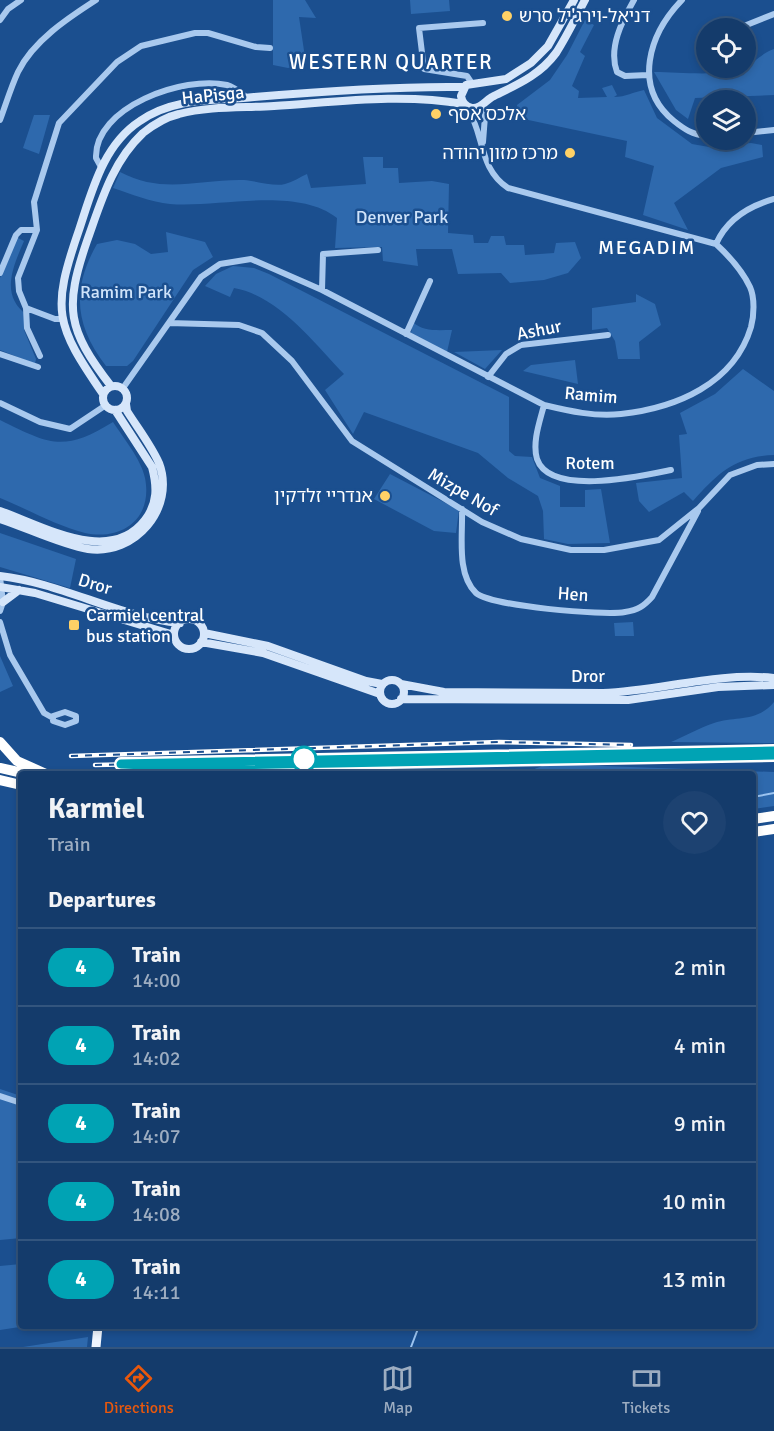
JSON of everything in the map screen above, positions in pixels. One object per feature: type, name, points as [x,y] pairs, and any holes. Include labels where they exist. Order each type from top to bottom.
[{"type":"highway","points":[[0,742],[18,761],[40,771]]},
{"type":"highway","points":[[0,768],[18,772]]},
{"type":"highway","points":[[0,780],[18,784]]},
{"type":"highway","points":[[756,819],[774,816]]},
{"type":"highway","points":[[756,832],[774,829]]},
{"type":"main road","points":[[96,1347],[98,1329]]},
{"type":"street","points":[[0,20],[8,9],[21,0]]},
{"type":"street","points":[[0,120],[19,70],[39,45],[71,15],[96,0]]},
{"type":"street","name":"HaPisga","points":[[104,393],[71,347],[62,319],[63,276],[101,167],[127,131],[158,110],[199,100],[472,84],[506,79],[536,59],[548,46],[574,0]]},
{"type":"street","points":[[465,105],[475,108],[484,104],[527,81],[541,69],[555,53],[585,0]]},
{"type":"street","points":[[634,0],[615,46],[614,62],[617,72],[625,76],[648,75]]},
{"type":"street","points":[[682,0],[667,18],[653,43],[648,75],[655,99],[665,113],[684,129],[696,135]]},
{"type":"street","points":[[756,21],[774,14]]},
{"type":"street","points":[[483,23],[419,28],[423,69],[467,76],[472,84],[487,94],[484,104],[483,143]]},
{"type":"street","points":[[40,356],[27,328],[26,308],[19,291],[18,278],[37,230],[34,202],[59,123],[127,54],[141,46],[195,33],[208,33],[256,47],[270,48]]},
{"type":"street","points":[[472,84],[461,96],[476,121],[483,143],[486,165],[499,182],[508,188],[716,244],[720,233],[742,212],[774,199]]},
{"type":"street","name":"HaPisga","points":[[101,167],[96,158],[99,138],[117,118],[154,93],[178,85],[227,85],[247,98]]},
{"type":"street","points":[[247,98],[249,108]]},
{"type":"street","name":"HaPisga","points":[[111,386],[90,358],[76,332],[72,317],[74,279],[109,182],[126,152],[154,126],[178,114],[249,108],[404,98],[465,105]]},
{"type":"street","points":[[756,132],[774,130]]},
{"type":"street","points":[[0,273],[16,236],[21,230],[37,230]]},
{"type":"street","name":"Ramim","points":[[123,388],[201,277],[220,264],[251,259],[275,267],[322,290],[544,405],[596,414],[644,410],[670,403],[702,389],[729,370],[746,343],[754,316],[751,288],[733,260],[716,244]]},
{"type":"street","points":[[322,290],[323,254],[378,250]]},
{"type":"street","points":[[406,334],[430,281]]},
{"type":"street","points":[[26,308],[55,319],[72,317]]},
{"type":"street","name":"Mizpe Nof","points":[[169,323],[239,325],[262,333],[292,361],[352,441],[482,522],[521,539],[572,550],[604,550],[659,540],[699,508],[730,475],[757,465],[774,464]]},
{"type":"street","name":"Ashur","points":[[488,377],[506,354],[521,345],[608,335]]},
{"type":"street","points":[[0,354],[38,368]]},
{"type":"street","points":[[0,519],[87,549],[116,546],[141,533],[156,514],[161,501],[159,463],[127,411],[127,394],[123,388],[111,386],[104,393],[106,405]]},
{"type":"street","points":[[0,403],[40,422],[70,429],[106,405]]},
{"type":"street","points":[[115,410],[126,404]]},
{"type":"street","points":[[0,511],[88,542],[105,543],[123,537],[138,528],[150,512],[154,501],[155,477],[152,467],[115,410],[106,405]]},
{"type":"street","name":"Rotem","points":[[544,405],[535,445],[537,458],[546,473],[561,480],[583,481],[637,477],[671,470]]},
{"type":"street","name":"Hen","points":[[462,509],[465,578],[477,594],[496,602],[526,606],[624,613],[643,608],[652,597],[699,508]]},
{"type":"street","points":[[0,576],[1,607]]},
{"type":"street","name":"Dror","points":[[0,576],[27,580],[132,617],[174,635]]},
{"type":"street","name":"Dror","points":[[1,587],[132,617],[180,623]]},
{"type":"street","points":[[1,607],[20,590]]},
{"type":"street","points":[[194,620],[199,623],[202,638],[196,647],[184,648],[176,641],[174,635],[180,623],[194,620]]},
{"type":"street","points":[[0,622],[14,662],[44,713],[52,718]]},
{"type":"street","points":[[202,638],[261,644],[366,681],[382,684],[391,679],[401,684],[404,692],[401,699],[390,704],[383,700],[380,694],[382,684]]},
{"type":"street","points":[[202,638],[263,653],[380,694]]},
{"type":"street","name":"Dror","points":[[401,684],[444,692],[603,693],[628,692],[717,678],[774,678]]},
{"type":"street","name":"Dror","points":[[401,699],[628,700],[718,687],[774,685]]},
{"type":"street","points":[[0,1096],[18,1102]]},
{"type":"green space","points":[[273,0],[305,0],[316,18],[299,17],[306,64],[288,68],[273,65]]},
{"type":"green space","points":[[410,0],[449,0],[450,11],[411,14]]},
{"type":"green space","points":[[585,20],[594,25],[580,52],[585,56],[572,86],[579,91],[578,98],[607,97],[602,88],[612,85],[617,95],[614,97],[644,90],[657,118],[696,145],[696,150],[756,150],[756,144],[762,145],[763,157],[721,168],[674,203],[688,230],[643,215],[654,166],[625,157],[627,141],[519,118],[517,105],[550,80],[567,55]]},
{"type":"green space","points":[[774,49],[774,95],[756,96],[756,90],[696,90],[696,98],[688,119],[676,110],[654,72],[696,73],[696,78],[756,78],[756,60]]},
{"type":"green space","points":[[34,115],[50,115],[39,154],[23,148]]},
{"type":"green space","name":"Denver Park","points":[[363,157],[383,157],[383,168],[398,168],[399,183],[432,181],[449,184],[448,233],[473,235],[474,243],[488,243],[491,236],[504,236],[506,245],[524,245],[525,255],[554,253],[556,243],[575,242],[581,258],[568,273],[544,280],[510,283],[501,273],[458,274],[452,249],[416,249],[418,266],[383,261],[382,247],[335,248],[337,218],[320,208],[300,203],[256,201],[170,204],[148,200],[113,188],[120,172],[151,183],[166,184],[244,180],[281,185],[307,174],[311,188],[366,184]]},
{"type":"green space","name":"Ramim Park","points":[[166,232],[205,242],[213,257],[193,270],[133,361],[127,366],[106,366],[95,351],[82,321],[80,291],[89,260],[97,244],[117,240],[135,244],[151,254],[168,252]]},
{"type":"green space","points":[[16,237],[24,241],[13,272],[11,291],[19,308],[28,316],[24,330],[36,359],[35,364],[0,350],[0,278]]},
{"type":"green space","points":[[233,266],[254,268],[269,274],[509,397],[509,451],[515,456],[532,457],[540,478],[560,486],[560,507],[585,507],[585,490],[601,489],[610,543],[568,544],[544,539],[543,511],[538,496],[508,478],[478,453],[364,412],[353,434],[325,390],[344,374],[295,322],[266,300],[250,293],[234,288],[230,297],[205,286],[216,274]]},
{"type":"green space","points":[[636,294],[655,304],[661,325],[639,342],[640,359],[618,359],[615,341],[607,328],[592,330],[592,308],[636,302]]},
{"type":"green space","points":[[413,322],[426,329],[452,330],[447,352],[411,333]]},
{"type":"green space","points":[[502,350],[485,369],[454,352]]},
{"type":"green space","points":[[575,360],[578,384],[523,371],[531,365]]},
{"type":"green space","points":[[743,369],[774,391],[774,455],[748,459],[728,468],[693,501],[684,492],[649,512],[639,501],[636,483],[682,478],[679,435],[687,434],[680,413],[715,394]]},
{"type":"green space","points":[[0,420],[31,435],[56,442],[81,438],[113,422],[136,456],[143,471],[146,492],[140,515],[123,530],[99,535],[74,530],[0,498]]},
{"type":"green space","points":[[390,474],[459,510],[456,533],[434,531],[374,499]]},
{"type":"green space","points":[[0,533],[76,559],[70,588],[0,567]]},
{"type":"green space","points":[[633,622],[634,636],[615,636],[614,623]]},
{"type":"green space","points":[[0,656],[13,686],[0,692]]},
{"type":"green space","points":[[774,702],[774,743],[671,742],[714,723],[753,716],[767,709]]},
{"type":"green space","points":[[547,764],[746,771],[530,771]]},
{"type":"green space","points":[[756,771],[774,772],[774,806],[756,809]]},
{"type":"green space","points":[[0,1089],[18,1095],[18,1238],[0,1240]]},
{"type":"green space","points":[[18,1264],[18,1327],[0,1330],[0,1266]]},
{"type":"green space","points":[[88,1337],[87,1347],[23,1347]]},
{"type":"waterway","points":[[756,796],[774,793]]},
{"type":"waterway","points":[[411,1347],[418,1329]]},
{"type":"railway","points":[[71,756],[499,742],[631,745]]},
{"type":"railway","points":[[95,765],[774,751]]},
{"type":"train","name":"4","points":[[774,751],[121,764],[172,766],[774,755]]},
{"type":"place","name":"דניאל-וירג'יל סרש","points":[[507,16]]},
{"type":"place","name":"אלכס אסף","points":[[436,114]]},
{"type":"place","name":"מרכז מזון יהודה","points":[[570,153]]},
{"type":"place","name":"אנדריי זלדקין","points":[[385,496]]},
{"type":"place","name":"Carmiel central bus station","points":[[74,625]]},
{"type":"district","name":"WESTERN QUARTER","points":[[391,62]]},
{"type":"district","name":"MEGADIM","points":[[647,247]]}]
